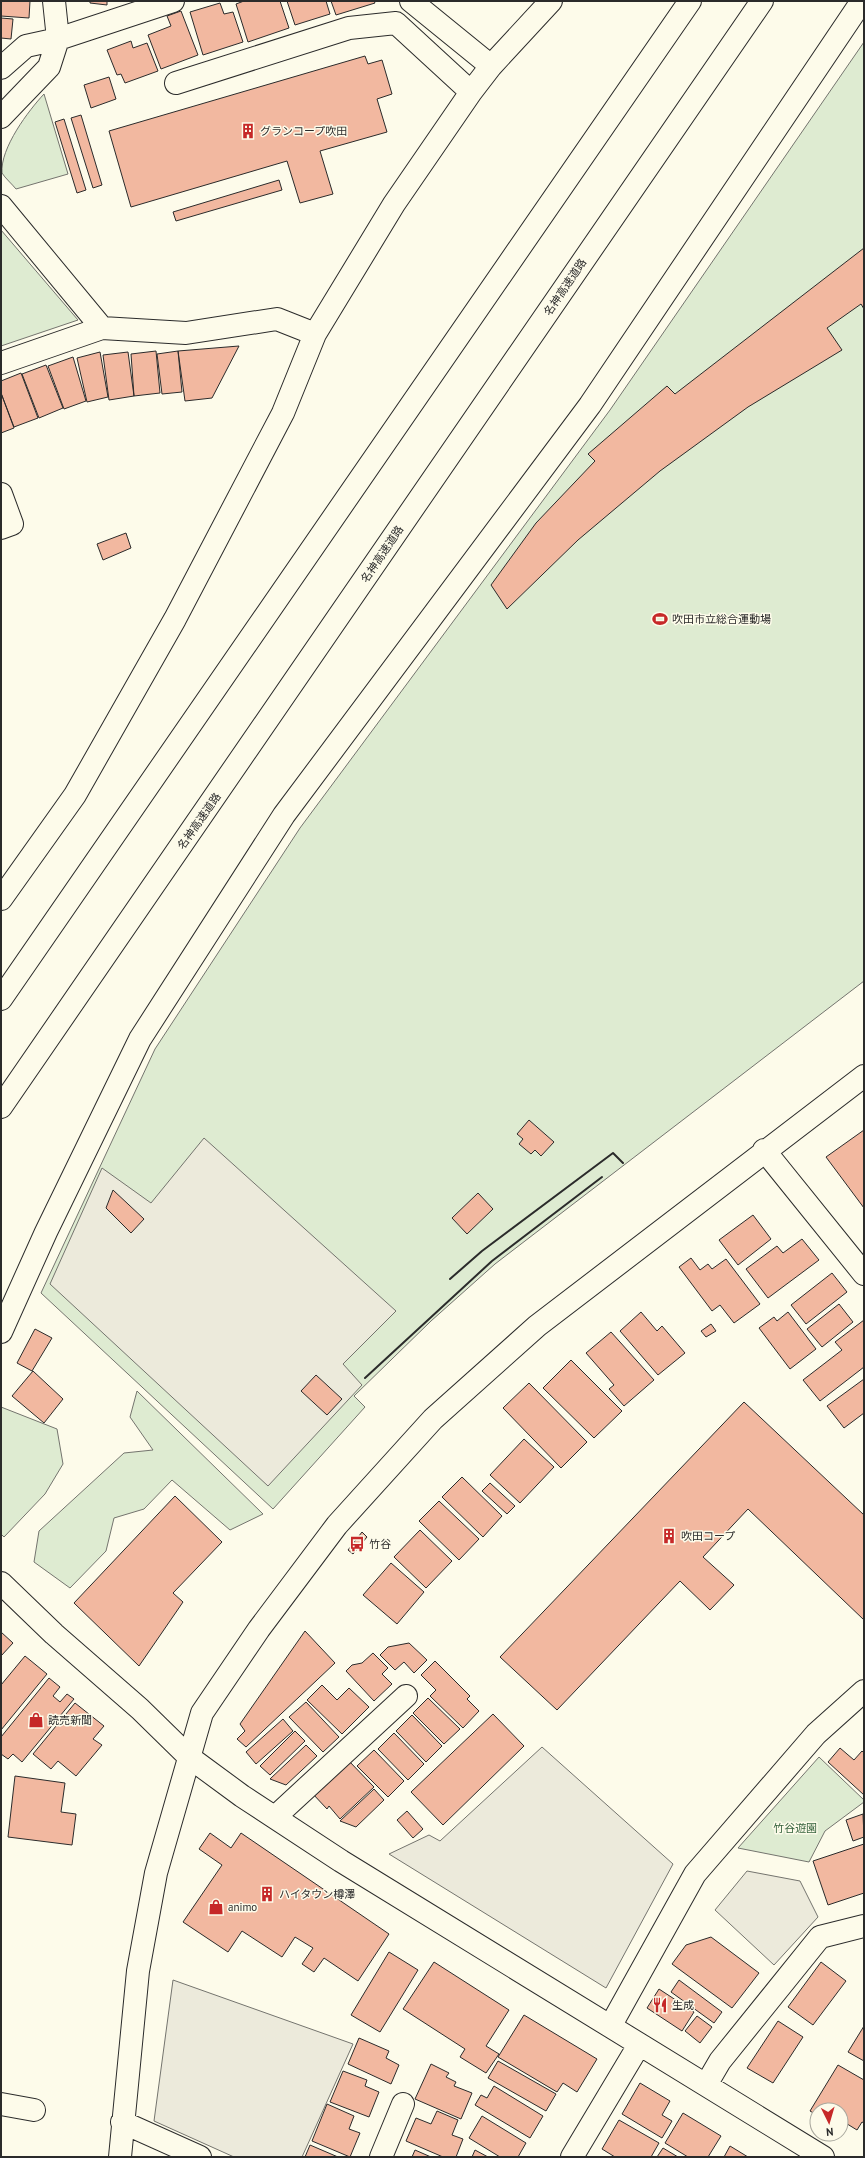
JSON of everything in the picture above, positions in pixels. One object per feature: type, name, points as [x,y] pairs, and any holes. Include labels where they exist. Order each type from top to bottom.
[{"type":"main road","points":[[1,117],[48,67],[58,39],[54,1]]},
{"type":"main road","points":[[411,1],[491,66]]},
{"type":"main road","points":[[1,899],[75,795],[175,619],[283,413],[315,334],[394,204],[471,92],[491,66],[551,1]]},
{"type":"main road","points":[[1,999],[690,1]]},
{"type":"main road","name":"名神高速道路","points":[[1,1107],[762,1]]},
{"type":"main road","points":[[1,1332],[46,1232],[140,1039],[284,815],[590,405],[862,1]]},
{"type":"main road","points":[[1,68],[26,46],[58,39],[161,3]]},
{"type":"main road","points":[[176,83],[349,28],[396,23],[471,92]]},
{"type":"main road","points":[[1,206],[102,328]]},
{"type":"main road","points":[[1,363],[102,328],[186,333],[278,319],[315,334]]},
{"type":"main road","points":[[1,494],[12,524],[1,528]]},
{"type":"main road","points":[[1,1124],[216,796]]},
{"type":"main road","points":[[120,2157],[122,2122],[138,1971],[154,1880],[202,1714],[259,1629],[337,1525],[433,1419],[537,1326],[764,1150],[864,1076]]},
{"type":"main road","points":[[764,1150],[864,1274]]},
{"type":"main road","points":[[1,1583],[54,1634],[140,1709],[189,1757],[341,1861],[611,2025],[640,2045],[823,2157]]},
{"type":"main road","points":[[611,2025],[695,1874],[816,1734],[864,1691]]},
{"type":"main road","points":[[275,1817],[406,1696]]},
{"type":"main road","points":[[706,2085],[720,2061],[820,1937],[864,1926]]},
{"type":"main road","points":[[572,2157],[640,2045]]},
{"type":"main road","points":[[1,2104],[34,2110]]},
{"type":"main road","points":[[381,2157],[403,2104]]},
{"type":"main road","points":[[122,2122],[200,2157]]},
{"type":"green space","name":"吹田市立総合運動場","points":[[864,42],[864,981],[495,1264],[431,1321],[354,1396],[365,1407],[273,1509],[41,1293],[155,1049],[300,828],[610,410]]},
{"type":"green space","points":[[44,94],[68,174],[16,189],[2,173],[6,152],[10,141],[24,119]]},
{"type":"green space","points":[[1,230],[78,320],[1,346]]},
{"type":"green space","points":[[137,1391],[263,1514],[230,1530],[172,1480],[144,1509],[114,1518],[106,1551],[70,1588],[34,1562],[39,1531],[124,1453],[153,1450],[130,1417]]},
{"type":"green space","points":[[1,1407],[57,1429],[63,1464],[45,1494],[4,1537],[1,1534]]},
{"type":"green space","name":"竹谷遊園","points":[[819,1757],[864,1800],[864,1802],[825,1831],[809,1862],[738,1848]]},
{"type":"shaded area","points":[[204,1138],[396,1311],[343,1364],[362,1385],[268,1486],[50,1284],[102,1168],[151,1203]]},
{"type":"shaded area","points":[[542,1747],[673,1864],[606,1988],[389,1854],[429,1835],[440,1841]]},
{"type":"shaded area","points":[[747,1871],[800,1881],[818,1917],[774,1965],[715,1910]]},
{"type":"shaded area","points":[[173,1980],[353,2044],[302,2157],[234,2157],[154,2121]]},
{"type":"building","points":[[1,1],[30,1],[29,18],[1,16]]},
{"type":"building","points":[[90,1],[107,1],[107,5],[90,3]]},
{"type":"building","points":[[244,1],[280,1],[289,28],[248,42],[236,4]]},
{"type":"building","points":[[287,1],[326,1],[330,14],[295,25]]},
{"type":"building","points":[[331,1],[374,1],[375,3],[336,15]]},
{"type":"building","points":[[220,3],[224,14],[233,12],[243,42],[203,55],[190,12]]},
{"type":"building","points":[[181,11],[198,55],[161,69],[148,35],[171,26],[167,16]]},
{"type":"building","points":[[1,18],[13,19],[11,39],[1,38]]},
{"type":"building","points":[[131,41],[133,48],[147,43],[158,71],[125,83],[121,74],[117,75],[107,50]]},
{"type":"building","name":"グランコープ吹田","points":[[365,56],[368,64],[382,60],[392,94],[377,99],[387,132],[320,151],[333,194],[300,203],[287,161],[131,207],[109,131]]},
{"type":"building","points":[[109,77],[116,99],[91,108],[84,85]]},
{"type":"building","points":[[81,115],[102,185],[93,188],[71,118]]},
{"type":"building","points":[[64,119],[86,190],[77,193],[55,122]]},
{"type":"building","points":[[279,180],[282,190],[176,221],[173,212]]},
{"type":"building","points":[[864,248],[864,309],[861,304],[827,328],[842,350],[748,407],[660,471],[578,540],[507,609],[491,585],[536,523],[595,461],[588,454],[667,386],[675,394]]},
{"type":"building","points":[[239,346],[212,398],[185,401],[178,351]]},
{"type":"building","points":[[156,351],[160,393],[134,396],[131,354]]},
{"type":"building","points":[[178,351],[182,392],[162,394],[157,354]]},
{"type":"building","points":[[100,352],[108,397],[87,402],[77,358]]},
{"type":"building","points":[[128,352],[134,396],[109,400],[103,355]]},
{"type":"building","points":[[73,357],[86,401],[64,409],[48,366]]},
{"type":"building","points":[[46,365],[63,408],[39,418],[22,374]]},
{"type":"building","points":[[21,373],[38,418],[14,427],[1,393],[1,381]]},
{"type":"building","points":[[1,393],[14,428],[1,433]]},
{"type":"building","points":[[126,533],[131,548],[103,560],[97,544]]},
{"type":"building","points":[[529,1120],[554,1142],[541,1156],[535,1150],[531,1154],[519,1144],[523,1139],[517,1134]]},
{"type":"building","points":[[864,1130],[864,1208],[826,1157]]},
{"type":"building","points":[[113,1190],[144,1219],[131,1233],[106,1208]]},
{"type":"building","points":[[478,1193],[493,1209],[467,1234],[452,1218]]},
{"type":"building","points":[[753,1215],[771,1239],[738,1265],[719,1240]]},
{"type":"building","points":[[802,1239],[819,1260],[768,1298],[746,1269],[777,1246],[783,1253]]},
{"type":"building","points":[[691,1258],[700,1270],[708,1264],[712,1269],[726,1259],[760,1304],[734,1323],[720,1305],[712,1311],[679,1267]]},
{"type":"building","points":[[832,1273],[847,1292],[806,1324],[791,1305]]},
{"type":"building","points":[[839,1304],[853,1322],[822,1347],[807,1329]]},
{"type":"building","points":[[641,1312],[657,1331],[662,1326],[685,1353],[658,1375],[620,1331]]},
{"type":"building","points":[[788,1312],[816,1349],[790,1369],[759,1328],[774,1317],[777,1321]]},
{"type":"building","points":[[864,1320],[864,1367],[820,1401],[803,1380],[842,1350],[835,1342]]},
{"type":"building","points":[[711,1324],[716,1331],[706,1337],[701,1331]]},
{"type":"building","points":[[35,1329],[52,1338],[32,1371],[17,1363]]},
{"type":"building","points":[[611,1332],[654,1380],[624,1406],[609,1389],[614,1385],[586,1353]]},
{"type":"building","points":[[571,1360],[622,1411],[594,1438],[543,1388]]},
{"type":"building","points":[[33,1371],[63,1399],[44,1423],[12,1396]]},
{"type":"building","points":[[316,1375],[342,1399],[327,1415],[301,1391]]},
{"type":"building","points":[[864,1379],[864,1413],[844,1428],[827,1406]]},
{"type":"building","points":[[529,1383],[587,1442],[561,1468],[503,1408]]},
{"type":"building","name":"吹田コープ","points":[[744,1402],[864,1515],[864,1620],[748,1509],[703,1557],[734,1585],[710,1610],[680,1581],[557,1710],[500,1657]]},
{"type":"building","points":[[524,1439],[554,1467],[520,1503],[490,1475]]},
{"type":"building","points":[[462,1477],[502,1516],[483,1537],[442,1497]]},
{"type":"building","points":[[490,1483],[515,1506],[507,1514],[482,1491]]},
{"type":"building","points":[[175,1496],[222,1542],[173,1593],[183,1602],[139,1666],[74,1603]]},
{"type":"building","points":[[439,1501],[479,1539],[459,1560],[419,1521]]},
{"type":"building","points":[[420,1530],[452,1561],[426,1588],[394,1557]]},
{"type":"building","points":[[362,1532],[367,1537],[353,1554],[348,1550]]},
{"type":"building","points":[[391,1563],[424,1592],[397,1624],[363,1595]]},
{"type":"building","points":[[305,1631],[335,1663],[246,1747],[237,1739],[245,1731],[240,1724]]},
{"type":"building","points":[[1,1632],[13,1643],[1,1656]]},
{"type":"building","points":[[409,1643],[427,1660],[414,1673],[404,1662],[395,1670],[380,1655],[388,1647]]},
{"type":"building","points":[[373,1653],[388,1668],[382,1674],[392,1684],[374,1701],[346,1671],[352,1665],[362,1663]]},
{"type":"building","points":[[25,1656],[47,1674],[1,1730],[1,1685]]},
{"type":"building","points":[[435,1661],[470,1696],[467,1699],[479,1711],[463,1728],[430,1696],[436,1690],[421,1675]]},
{"type":"building","name":"読売新聞","points":[[49,1678],[60,1687],[53,1696],[60,1702],[67,1694],[74,1699],[22,1762],[13,1754],[8,1759],[1,1754],[1,1737]]},
{"type":"building","points":[[322,1685],[337,1700],[349,1688],[369,1707],[342,1734],[307,1700]]},
{"type":"building","points":[[428,1698],[460,1729],[444,1744],[413,1713]]},
{"type":"building","points":[[306,1702],[339,1737],[323,1752],[289,1717]]},
{"type":"building","points":[[75,1703],[104,1726],[93,1739],[102,1745],[76,1776],[58,1761],[51,1769],[33,1754]]},
{"type":"building","points":[[493,1714],[524,1746],[443,1825],[411,1792]]},
{"type":"building","points":[[412,1715],[442,1746],[426,1762],[396,1731]]},
{"type":"building","points":[[283,1719],[293,1731],[256,1764],[246,1752]]},
{"type":"building","points":[[295,1731],[305,1741],[270,1775],[260,1766]]},
{"type":"building","points":[[394,1733],[424,1764],[408,1780],[378,1749]]},
{"type":"building","points":[[306,1745],[317,1756],[286,1785],[270,1779]]},
{"type":"building","points":[[840,1748],[854,1760],[862,1751],[864,1753],[864,1795],[828,1762]]},
{"type":"building","points":[[374,1750],[404,1781],[388,1797],[357,1766]]},
{"type":"building","points":[[348,1760],[374,1787],[340,1819],[329,1806],[327,1809],[312,1793]]},
{"type":"building","points":[[15,1776],[65,1783],[61,1812],[76,1814],[72,1845],[8,1837]]},
{"type":"building","points":[[374,1789],[384,1800],[356,1827],[340,1821]]},
{"type":"building","points":[[407,1811],[423,1829],[413,1838],[397,1820]]},
{"type":"building","points":[[863,1814],[864,1837],[853,1841],[846,1820]]},
{"type":"building","name":"ハイタウン樽澤","points":[[210,1833],[231,1848],[241,1833],[389,1934],[358,1981],[324,1958],[314,1972],[302,1964],[313,1948],[295,1937],[282,1957],[242,1931],[228,1952],[183,1922],[222,1865],[199,1849]]},
{"type":"building","points":[[864,1844],[864,1893],[828,1905],[813,1861]]},
{"type":"building","points":[[711,1937],[759,1973],[732,2008],[672,1964],[686,1945]]},
{"type":"building","points":[[389,1952],[418,1970],[380,2032],[351,2015]]},
{"type":"building","points":[[434,1962],[509,2010],[486,2046],[499,2054],[486,2073],[460,2057],[465,2049],[403,2009]]},
{"type":"building","points":[[821,1962],[846,1981],[813,2025],[788,2007]]},
{"type":"building","points":[[679,1980],[722,2012],[714,2023],[671,1992]]},
{"type":"building","points":[[659,1989],[694,2012],[682,2031],[647,2008]]},
{"type":"building","points":[[524,2015],[597,2059],[577,2092],[563,2083],[557,2092],[498,2057]]},
{"type":"building","points":[[697,2016],[712,2027],[700,2043],[685,2031]]},
{"type":"building","points":[[778,2021],[803,2037],[773,2083],[747,2068]]},
{"type":"building","points":[[864,2026],[864,2061],[848,2052]]},
{"type":"building","points":[[359,2038],[389,2051],[386,2058],[399,2065],[391,2084],[348,2064]]},
{"type":"building","points":[[498,2061],[556,2094],[546,2111],[488,2078]]},
{"type":"building","points":[[431,2064],[449,2073],[446,2077],[456,2082],[454,2086],[472,2093],[461,2119],[415,2099]]},
{"type":"building","points":[[838,2065],[864,2080],[864,2123],[862,2122],[857,2130],[849,2125],[849,2102],[815,2102]]},
{"type":"building","points":[[343,2071],[367,2080],[365,2086],[379,2092],[369,2117],[330,2102]]},
{"type":"building","points":[[640,2083],[670,2101],[662,2115],[672,2121],[662,2138],[622,2114]]},
{"type":"building","points":[[494,2086],[543,2116],[530,2138],[475,2105],[481,2095],[487,2098]]},
{"type":"building","points":[[327,2104],[354,2116],[349,2129],[360,2133],[350,2157],[312,2141]]},
{"type":"building","points":[[437,2111],[458,2120],[452,2135],[463,2139],[456,2157],[443,2157],[406,2141],[416,2118],[431,2124]]},
{"type":"building","points":[[683,2113],[721,2136],[708,2157],[688,2157],[665,2143]]},
{"type":"building","points":[[482,2116],[526,2143],[518,2157],[500,2157],[469,2138]]},
{"type":"building","points":[[619,2120],[659,2143],[651,2157],[615,2157],[602,2149]]},
{"type":"building","points":[[310,2145],[338,2157],[305,2157]]},
{"type":"building","points":[[730,2146],[748,2157],[724,2157]]},
{"type":"building","points":[[663,2148],[678,2157],[657,2157]]},
{"type":"building","points":[[415,2150],[431,2157],[412,2157]]},
{"type":"building","points":[[475,2150],[488,2157],[472,2157]]},
{"type":"wall","points":[[450,1279],[482,1251],[613,1153],[623,1163]]},
{"type":"wall","points":[[365,1378],[492,1261],[602,1177]]},
{"type":"place","name":"グランコープ吹田","points":[[248,131]]},
{"type":"place","name":"吹田市立総合運動場","points":[[660,619]]},
{"type":"place","name":"吹田コープ","points":[[669,1536]]},
{"type":"place","name":"竹谷","points":[[357,1544]]},
{"type":"place","name":"読売新聞","points":[[36,1720]]},
{"type":"place","name":"ハイタウン樽澤","points":[[267,1894]]},
{"type":"place","name":"animo","points":[[216,1907]]},
{"type":"place","name":"生成","points":[[660,2005]]}]
